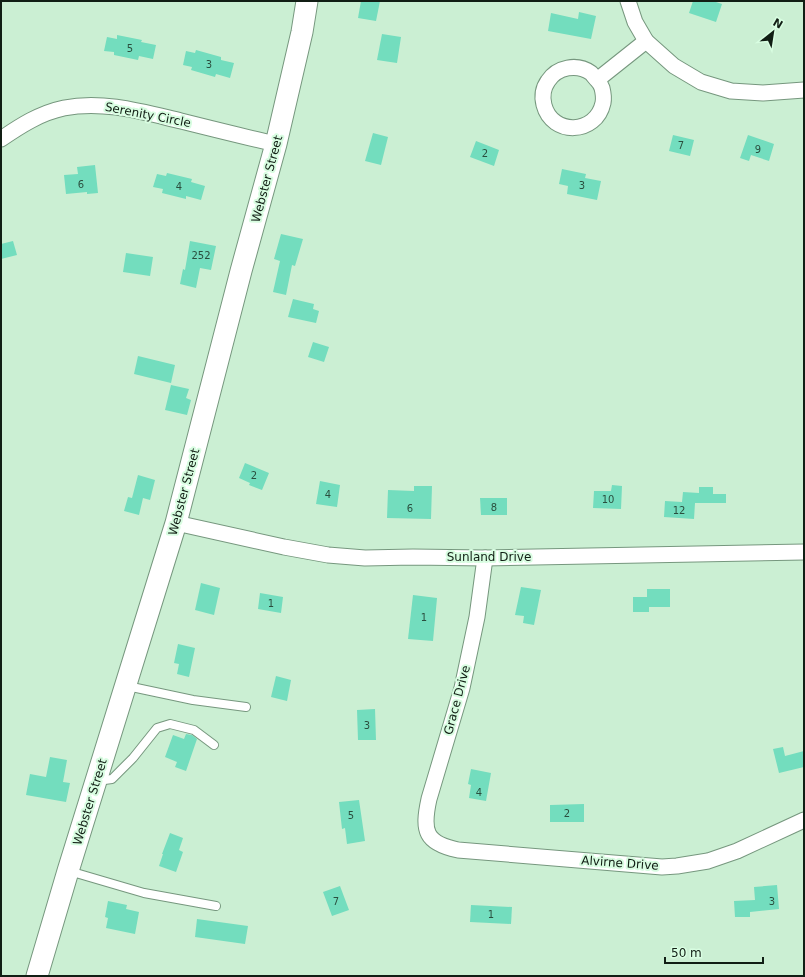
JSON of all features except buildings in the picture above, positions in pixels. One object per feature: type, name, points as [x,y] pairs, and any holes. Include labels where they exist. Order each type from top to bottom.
[{"type":"main road","name":"Webster Street","points":[[37,976],[176,523],[241,271],[276,144],[302,32],[307,1]]},
{"type":"street","points":[[628,1],[635,22],[646,41],[674,66],[701,82],[731,91],[763,93],[804,90]]},
{"type":"street","points":[[597,80],[646,41]]},
{"type":"street","points":[[572,68],[582,69],[590,73],[597,80],[603,94],[601,109],[596,117],[588,124],[569,128],[559,124],[551,118],[546,110],[543,100],[544,91],[554,74],[562,70],[572,68]]},
{"type":"street","name":"Serenity Circle","points":[[1,140],[32,120],[49,112],[63,108],[93,105],[138,111],[276,144]]},
{"type":"street","name":"Sunland Drive","points":[[176,523],[284,547],[328,555],[364,558],[413,556],[485,558],[804,552]]},
{"type":"street","name":"Grace Drive","points":[[432,839],[426,827],[426,809],[462,688],[477,617],[485,558]]},
{"type":"street","name":"Alvirne Drive","points":[[432,839],[447,848],[458,850],[677,866],[708,861],[736,851],[804,820]]},
{"type":"lane","points":[[126,686],[193,700],[246,707]]},
{"type":"lane","points":[[97,781],[112,780],[133,758],[157,728],[170,724],[194,730],[214,745]]},
{"type":"lane","points":[[68,871],[144,893],[216,906]]}]
